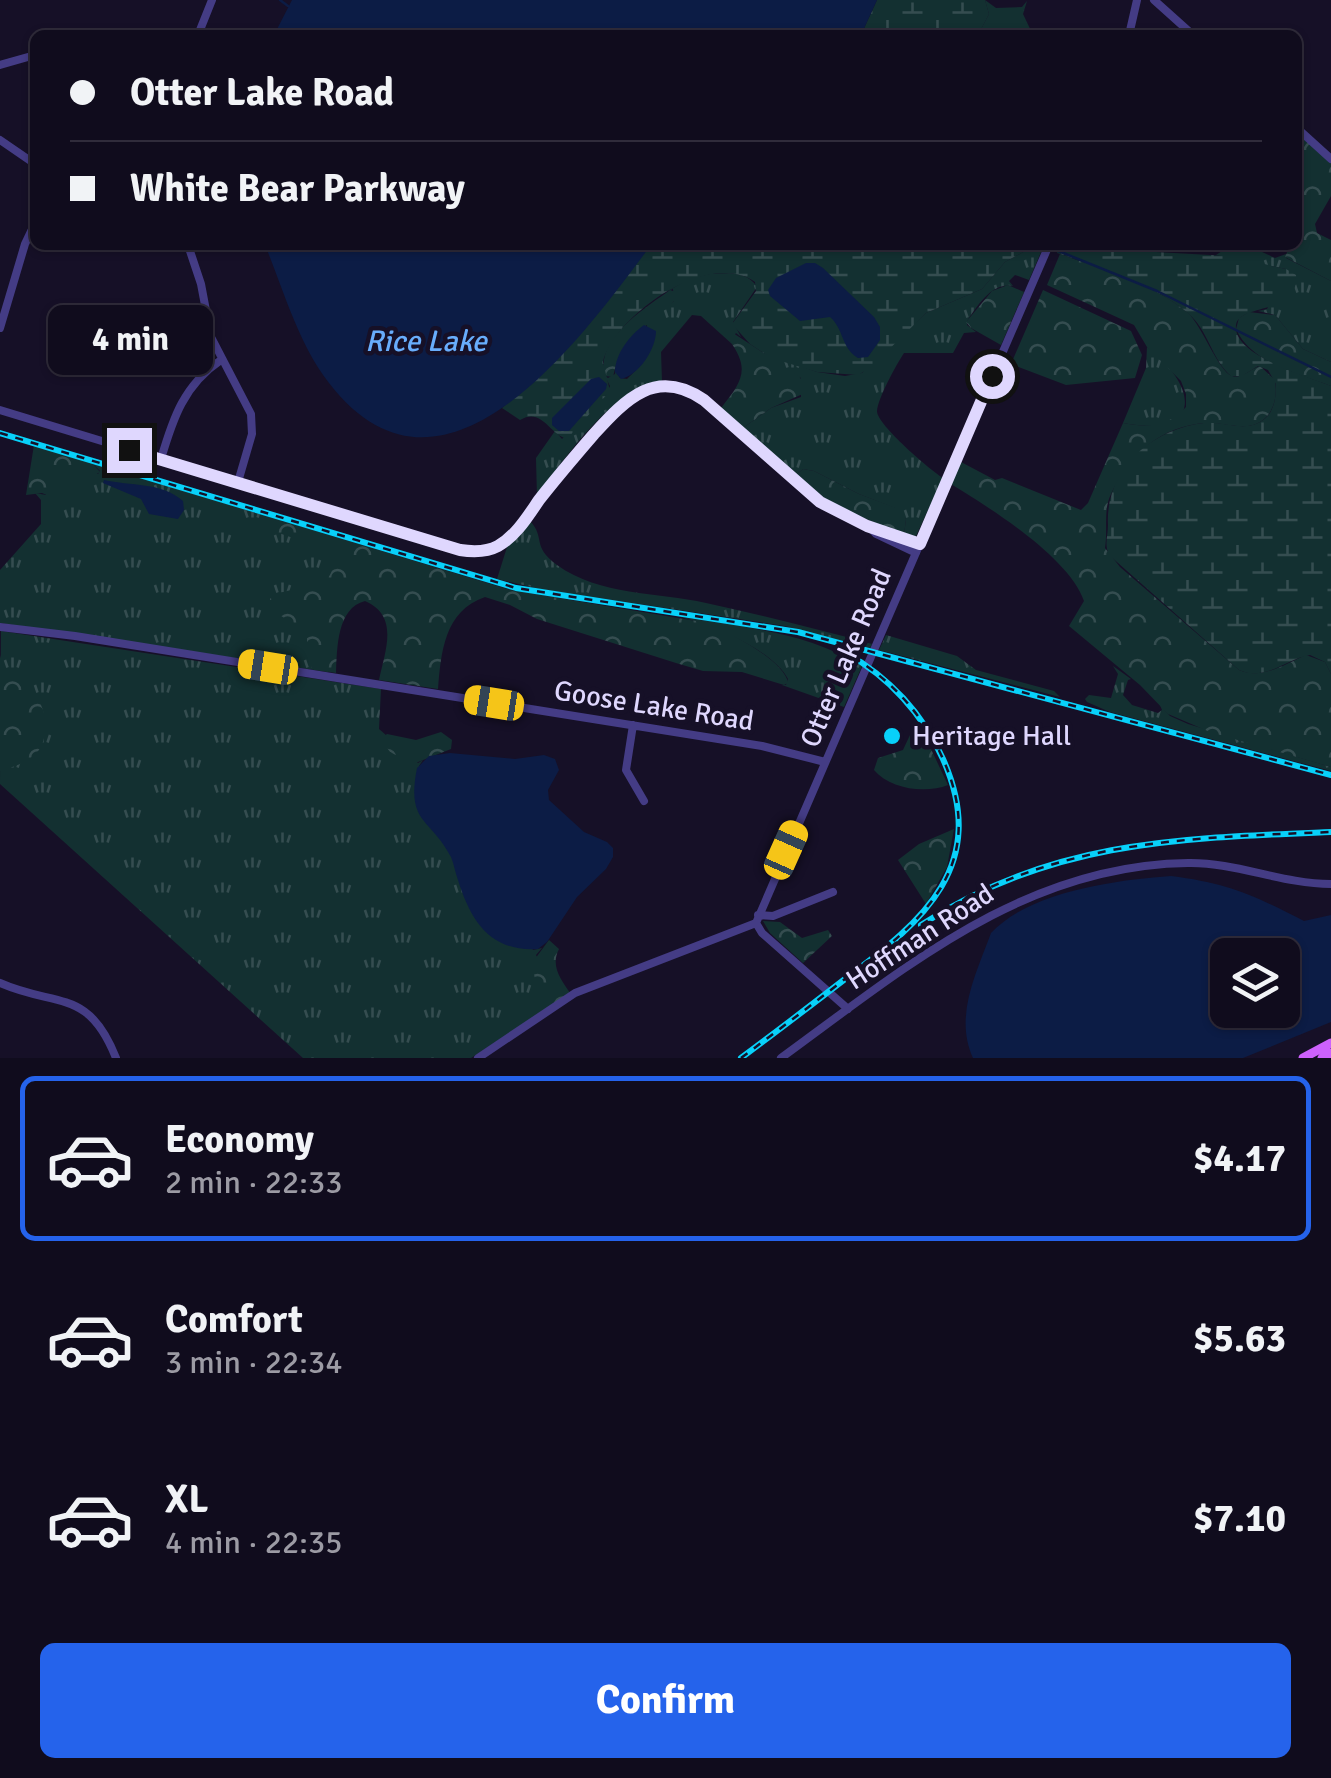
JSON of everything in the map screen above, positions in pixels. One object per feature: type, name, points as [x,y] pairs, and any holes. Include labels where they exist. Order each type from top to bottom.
[{"type":"main road","points":[[1304,1058],[1331,1043]]},
{"type":"main road","points":[[1322,1058],[1331,1053]]},
{"type":"street","points":[[200,30],[212,0]]},
{"type":"street","points":[[1131,30],[1137,0]]},
{"type":"street","points":[[1154,0],[1188,30]]},
{"type":"street","points":[[0,66],[30,57]]},
{"type":"street","points":[[1302,133],[1331,159]]},
{"type":"street","points":[[2,147],[30,161]]},
{"type":"street","points":[[0,328],[30,234]]},
{"type":"street","points":[[190,250],[211,337],[248,406],[252,423],[238,482]]},
{"type":"street","name":"Otter Lake Road","points":[[757,919],[1047,250]]},
{"type":"street","points":[[161,459],[175,414],[187,392],[220,360]]},
{"type":"street","points":[[0,410],[460,550],[489,550],[514,534],[563,468],[624,401],[648,389],[670,386],[704,400],[814,498],[918,549]]},
{"type":"street","name":"Goose Lake Road","points":[[0,627],[92,638],[782,749],[826,762]]},
{"type":"street","points":[[633,725],[626,770],[644,802]]},
{"type":"street","name":"Hoffman Road","points":[[781,1058],[980,919],[1024,898],[1084,878],[1157,864],[1202,863],[1296,882],[1331,884]]},
{"type":"street","points":[[478,1058],[574,994],[833,892]]},
{"type":"street","points":[[757,919],[761,932],[848,1010]]},
{"type":"street","points":[[0,982],[21,992],[63,999],[80,1008],[104,1031],[116,1058]]},
{"type":"street","points":[[491,1049],[498,1058]]},
{"type":"green space","points":[[877,0],[985,0],[989,14],[981,30],[863,30]]},
{"type":"green space","points":[[985,0],[996,8],[1022,7],[1027,1],[1023,14],[1031,30],[981,30],[989,14]]},
{"type":"green space","points":[[1302,136],[1331,163],[1331,196],[1315,224],[1317,233],[1331,240],[1331,281],[1285,257],[1288,250],[1302,250]]},
{"type":"green space","points":[[647,250],[1027,250],[1005,262],[982,289],[926,313],[858,375],[817,372],[771,358],[750,344],[732,324],[756,291],[755,282],[736,274],[690,280],[644,307],[625,325],[603,362],[610,391],[567,439],[540,419],[520,420],[502,408],[561,353]]},
{"type":"green space","points":[[1027,250],[1042,250],[1029,280],[1015,275],[1009,281],[1013,286],[998,288],[986,296],[967,321],[976,332],[964,333],[953,353],[904,353],[881,398],[877,411],[885,426],[943,478],[916,536],[904,535],[906,519],[895,508],[814,471],[803,469],[796,475],[743,428],[771,408],[801,397],[801,378],[760,352],[817,372],[845,376],[862,373],[926,313],[982,289],[1005,262]]},
{"type":"green space","points":[[1149,250],[1228,256],[1286,269],[1296,275],[1289,297],[1247,314],[1236,325],[1238,336],[1259,356],[1331,386],[1331,674],[1325,662],[1310,655],[1267,672],[1239,670],[1109,555],[1109,505],[1123,470],[1135,456],[1150,443],[1185,427],[1258,423],[1271,412],[1276,384],[1268,370],[1258,366],[1242,376],[1231,376],[1198,324],[1164,296],[1057,253]]},
{"type":"green space","points":[[1224,250],[1258,250],[1275,258],[1286,254],[1286,258],[1331,281],[1331,362],[1303,349],[1275,315],[1258,311],[1267,309],[1286,269],[1216,255]]},
{"type":"green space","points":[[1060,254],[1127,278],[1174,303],[1193,319],[1232,376],[1260,366],[1275,380],[1273,407],[1260,422],[1248,426],[1190,425],[1161,436],[1137,455],[1109,500],[1105,548],[1120,567],[1239,670],[1265,672],[1306,655],[1325,662],[1331,674],[1331,767],[1210,732],[1168,714],[1140,685],[1069,626],[1084,601],[1076,584],[1046,551],[951,484],[961,462],[995,480],[1002,478],[1081,510],[1088,503],[1123,423],[1157,424],[1172,419],[1186,407],[1181,381],[1147,347],[1134,325],[1047,285]]},
{"type":"green space","points":[[710,274],[742,276],[757,287],[733,322],[741,337],[736,333],[732,344],[701,316],[692,315],[661,352],[662,382],[643,387],[608,410],[576,444],[537,496],[536,458],[555,431],[562,439],[606,395],[610,386],[605,376],[615,374],[615,370],[620,378],[627,379],[641,365],[647,325],[642,326],[674,301],[673,289],[668,291],[689,279]]},
{"type":"green space","points":[[1008,285],[1024,292],[1001,345],[966,322],[992,291]]},
{"type":"green space","points":[[670,290],[676,292],[674,301],[629,343],[613,377],[605,376],[607,350],[614,338]]},
{"type":"green space","points":[[1043,290],[1131,331],[1142,355],[1135,378],[1066,385],[1011,364]]},
{"type":"green space","points":[[1249,312],[1275,315],[1303,349],[1331,362],[1331,386],[1277,366],[1253,351],[1236,329],[1239,318]]},
{"type":"green space","points":[[733,333],[799,376],[805,385],[805,393],[771,408],[743,428],[721,408],[741,375],[740,359],[729,340]]},
{"type":"green space","points":[[1147,347],[1177,379],[1184,393],[1184,406],[1179,417],[1167,423],[1123,423],[1146,368]]},
{"type":"green space","points":[[34,445],[92,463],[100,472],[70,473],[56,499],[42,493],[26,495]]},
{"type":"green space","points":[[55,461],[98,474],[100,471],[92,463],[286,522],[281,521],[378,560],[348,593],[328,672],[0,623],[0,570],[41,524],[41,500],[35,493],[46,495]]},
{"type":"green space","points":[[803,469],[899,509],[906,519],[904,535],[833,505],[796,475]]},
{"type":"green space","points":[[530,521],[549,558],[592,582],[629,592],[706,603],[872,644],[870,648],[785,626],[497,579],[508,544]]},
{"type":"green space","points":[[277,522],[511,590],[702,622],[765,655],[788,683],[742,672],[703,671],[537,619],[485,597],[471,603],[453,623],[443,648],[438,689],[379,680],[386,625],[376,608],[365,601],[356,605],[344,620],[336,673],[312,669],[307,656],[307,633],[280,615],[270,599],[325,581],[334,562],[319,547],[273,531],[271,527]]},
{"type":"green space","points":[[680,617],[797,638],[862,666],[844,707],[782,685],[788,679],[780,668],[755,648]]},
{"type":"green space","points":[[1,631],[381,689],[379,729],[418,763],[423,760],[419,766],[533,950],[542,948],[536,955],[560,1000],[471,1058],[303,1058],[0,784]]},
{"type":"green space","points":[[886,635],[957,656],[976,670],[1054,691],[1060,697],[879,650]]},
{"type":"green space","points":[[0,655],[7,670],[40,703],[45,726],[42,745],[33,757],[0,771]]},
{"type":"green space","points":[[1113,666],[1131,679],[1123,695],[1132,705],[1158,713],[1162,710],[1160,705],[1170,716],[1188,724],[1331,767],[1331,771],[1110,712],[1087,702],[1089,695],[1111,698],[1118,674]]},
{"type":"green space","points":[[921,728],[948,785],[908,788],[889,782],[874,770],[878,758],[903,750],[910,735]]},
{"type":"green space","points":[[441,732],[452,740],[451,749],[413,764],[390,752],[381,739],[387,734],[416,740]]},
{"type":"green space","points":[[954,829],[947,867],[926,904],[898,860],[919,844]]},
{"type":"green space","points":[[763,921],[780,922],[802,938],[828,930],[832,936],[803,963],[770,933]]},
{"type":"green space","points":[[549,940],[559,949],[556,967],[571,994],[547,1008],[537,990],[532,963]]},
{"type":"water","points":[[292,0],[877,0],[863,30],[277,30]]},
{"type":"water","name":"Rice Lake","points":[[267,250],[647,250],[588,326],[549,368],[507,404],[463,429],[418,437],[373,424],[329,383],[300,334]]},
{"type":"water","points":[[806,263],[823,268],[874,317],[880,327],[880,340],[868,357],[852,354],[830,317],[800,321],[770,296],[768,290],[776,278]]},
{"type":"water","points":[[644,325],[656,331],[653,346],[640,367],[621,379],[615,372],[620,352]]},
{"type":"water","points":[[599,377],[607,384],[606,389],[569,431],[559,431],[552,425],[552,418],[591,379]]},
{"type":"water","points":[[104,480],[165,491],[183,501],[184,510],[178,519],[149,514],[141,499],[103,483]]},
{"type":"water","points":[[450,753],[515,759],[544,755],[555,759],[559,770],[548,790],[549,800],[584,832],[613,848],[606,869],[577,897],[538,949],[508,945],[485,931],[469,909],[451,857],[417,810],[417,768],[429,756]]},
{"type":"water","points":[[1171,876],[1225,886],[1304,921],[1331,915],[1331,1022],[1243,1058],[973,1058],[966,1011],[991,933],[1028,907],[1101,885]]},
{"type":"waterway","points":[[280,0],[288,6]]},
{"type":"waterway","points":[[1056,250],[1157,291],[1331,377]]},
{"type":"railway","points":[[0,433],[516,588],[798,632],[1331,775]]},
{"type":"railway","points":[[741,1058],[900,935],[941,887],[953,860],[959,830],[956,797],[935,743],[903,698],[846,653]]},
{"type":"railway","points":[[921,925],[1019,875],[1069,860],[1170,842],[1331,832]]},
{"type":"place","name":"Heritage Hall","points":[[892,736]]},
{"type":"route","points":[[129,450],[460,550],[480,551],[498,546],[514,534],[563,468],[624,401],[648,389],[670,386],[704,400],[828,508],[920,544],[992,376]]}]
